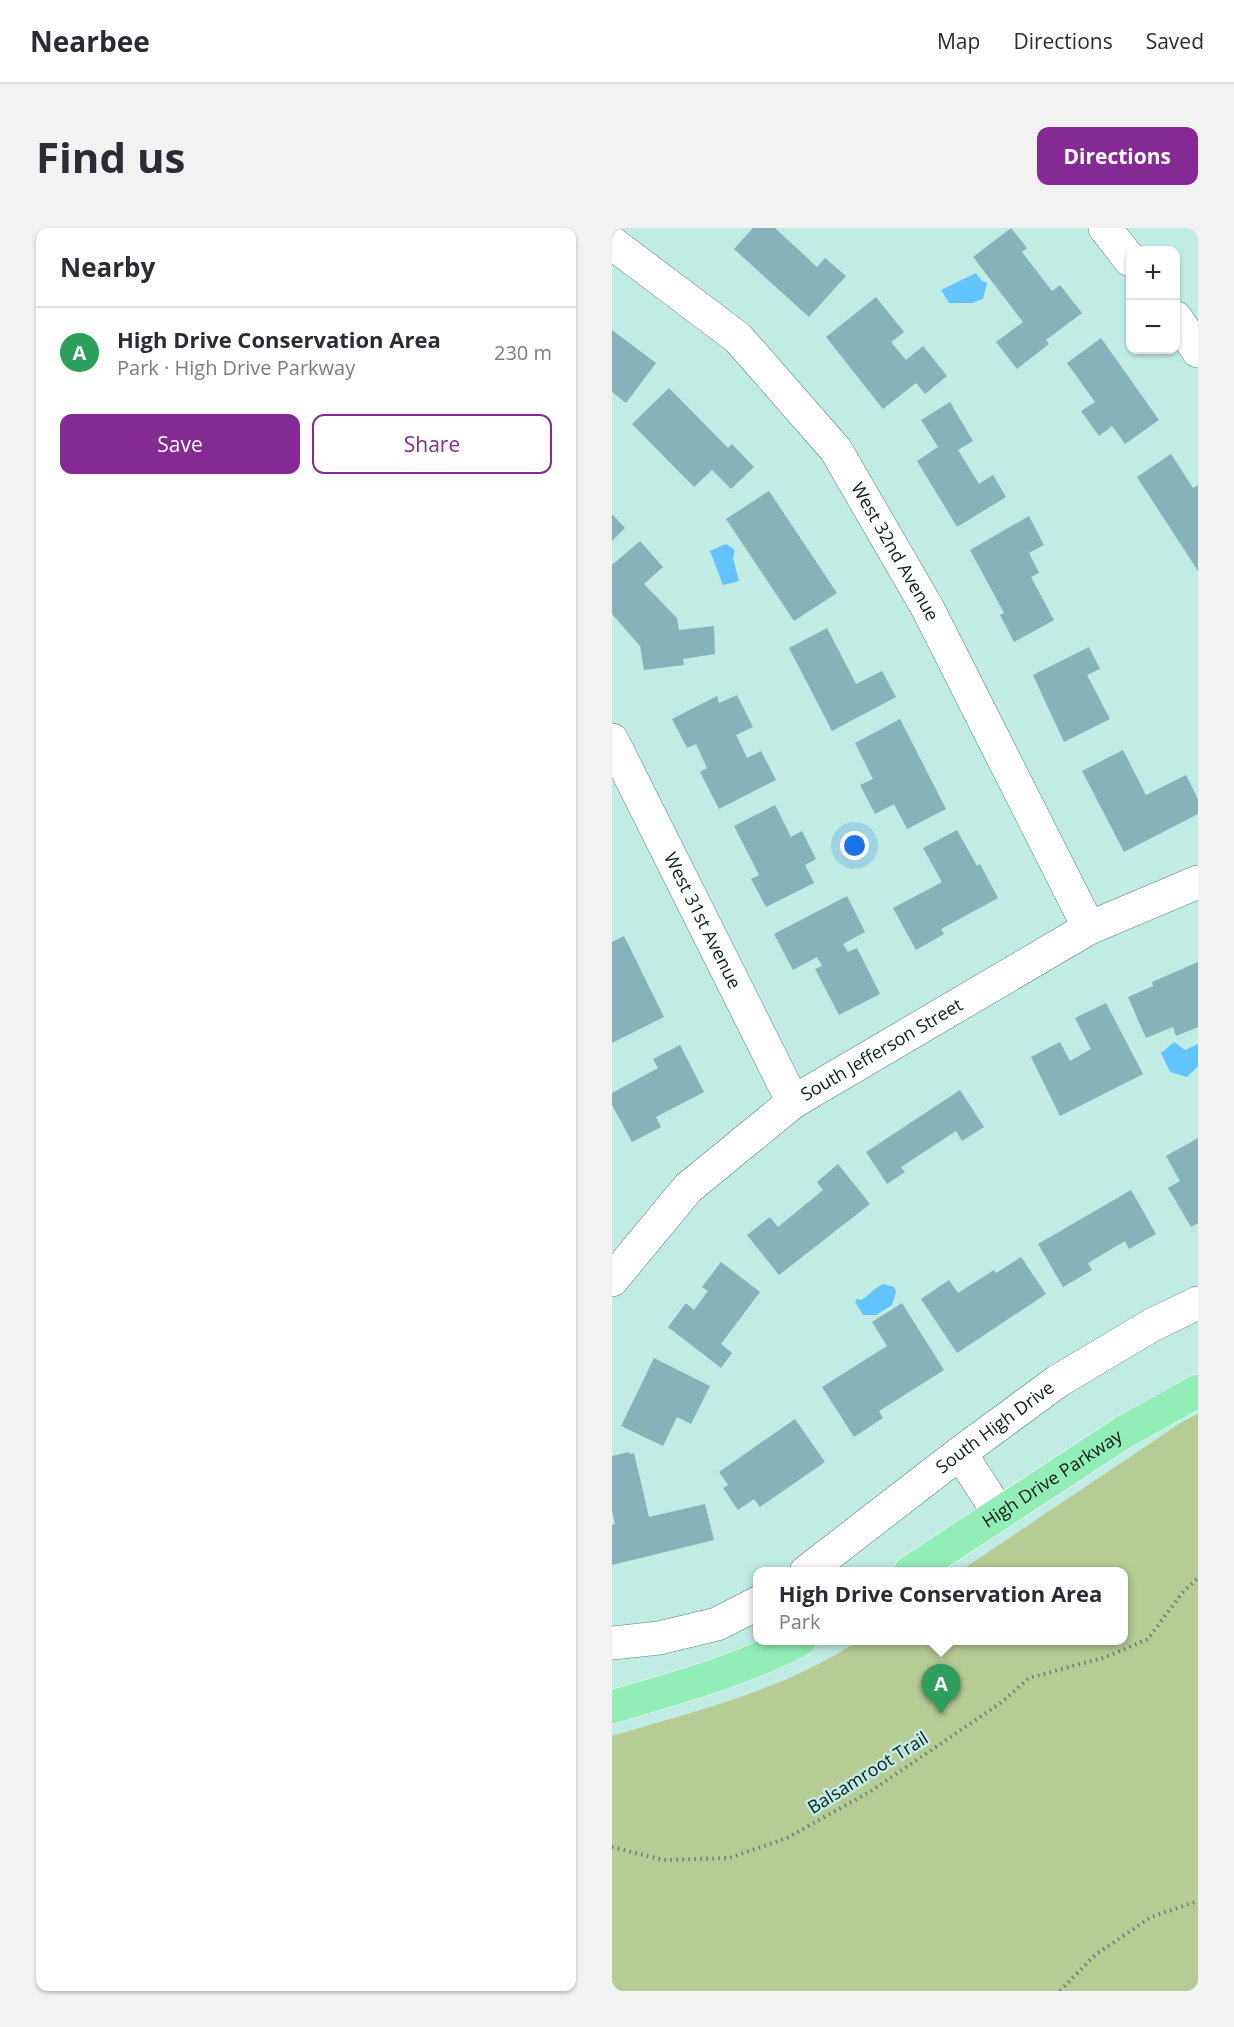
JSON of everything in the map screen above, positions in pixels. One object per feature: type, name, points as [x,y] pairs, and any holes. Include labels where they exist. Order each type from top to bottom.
[{"type":"main road","name":"High Drive Parkway","points":[[918,1567],[1124,1432],[1198,1391]]},
{"type":"main road","points":[[612,1707],[721,1674],[768,1657],[792,1645]]},
{"type":"street","points":[[1106,228],[1126,254]]},
{"type":"street","name":"West 32nd Avenue","points":[[612,243],[738,338],[836,450],[928,609],[1089,928]]},
{"type":"street","points":[[1180,324],[1198,351]]},
{"type":"street","name":"West 31st Avenue","points":[[612,740],[793,1102]]},
{"type":"street","name":"South Jefferson Street","points":[[612,1280],[688,1188],[793,1102],[1089,928],[1198,882]]},
{"type":"street","name":"South High Drive","points":[[812,1567],[1058,1381],[1152,1325],[1198,1303]]},
{"type":"street","points":[[960,1453],[999,1513]]},
{"type":"street","points":[[612,1643],[659,1638],[717,1624],[753,1606]]},
{"type":"path","name":"Balsamroot Trail","points":[[612,1847],[664,1860],[729,1858],[787,1838],[871,1791],[1002,1702],[1029,1678],[1107,1657],[1148,1639],[1182,1593],[1198,1578]]},
{"type":"path","points":[[1060,1991],[1095,1955],[1151,1917],[1198,1901]]},
{"type":"green space","points":[[1198,1414],[1198,1991],[612,1991],[612,1736],[739,1698],[800,1673],[851,1645],[1128,1645],[1128,1567],[966,1567],[1182,1422]]},
{"type":"water","points":[[976,273],[981,280],[987,283],[983,299],[972,303],[949,303],[941,290]]},
{"type":"water","points":[[726,544],[735,550],[733,558],[739,581],[723,585],[710,551]]},
{"type":"water","points":[[1174,1042],[1185,1050],[1198,1044],[1198,1066],[1187,1077],[1170,1072],[1161,1053]]},
{"type":"water","points":[[884,1284],[894,1287],[896,1292],[892,1305],[876,1315],[863,1315],[855,1302],[857,1299],[861,1300]]},
{"type":"building","points":[[753,228],[775,228],[817,267],[825,258],[846,276],[809,317],[734,249]]},
{"type":"building","points":[[1011,228],[1027,248],[1022,252],[1052,291],[1060,285],[1082,313],[1046,340],[1049,344],[1017,369],[996,342],[1023,322],[973,257]]},
{"type":"building","points":[[876,297],[904,332],[891,342],[906,360],[923,346],[947,376],[925,394],[916,383],[883,409],[826,337]]},
{"type":"building","points":[[612,330],[656,363],[626,403],[612,392]]},
{"type":"building","points":[[1101,338],[1159,420],[1125,444],[1112,426],[1099,436],[1081,411],[1095,402],[1067,363]]},
{"type":"building","points":[[669,388],[728,448],[732,444],[754,467],[731,489],[712,470],[694,487],[632,424]]},
{"type":"building","points":[[950,402],[973,441],[958,450],[979,484],[993,475],[1006,497],[957,527],[917,461],[938,447],[921,420]]},
{"type":"building","points":[[1171,454],[1193,488],[1198,485],[1198,571],[1137,477]]},
{"type":"building","points":[[769,491],[837,593],[794,621],[726,519]]},
{"type":"building","points":[[612,514],[625,528],[612,541]]},
{"type":"building","points":[[1029,516],[1044,545],[1029,553],[1039,573],[1031,577],[1054,620],[1014,642],[1000,615],[1004,613],[970,550]]},
{"type":"building","points":[[640,541],[663,567],[644,584],[677,618],[679,630],[714,626],[715,654],[683,659],[684,665],[644,670],[640,646],[612,614],[612,565]]},
{"type":"building","points":[[827,628],[856,684],[882,671],[896,697],[832,731],[789,648]]},
{"type":"building","points":[[1089,647],[1100,669],[1087,675],[1110,719],[1064,742],[1033,675]]},
{"type":"building","points":[[737,695],[753,727],[736,735],[747,758],[761,751],[776,780],[719,809],[700,772],[707,768],[696,744],[687,748],[672,719],[717,696],[719,703]]},
{"type":"building","points":[[900,719],[946,809],[907,829],[894,804],[875,814],[860,785],[873,779],[855,743]]},
{"type":"building","points":[[1123,750],[1146,795],[1186,775],[1198,799],[1198,814],[1124,852],[1082,771]]},
{"type":"building","points":[[775,805],[791,837],[802,831],[816,859],[805,865],[814,883],[766,907],[751,879],[759,875],[734,826]]},
{"type":"building","points":[[957,830],[977,866],[980,864],[998,898],[941,929],[944,934],[916,950],[893,908],[942,882],[923,848]]},
{"type":"building","points":[[847,896],[865,932],[843,944],[848,952],[857,948],[880,994],[839,1015],[815,969],[822,966],[817,957],[793,970],[774,934]]},
{"type":"building","points":[[624,936],[664,1017],[612,1043],[612,942]]},
{"type":"building","points":[[1198,962],[1198,1027],[1176,1036],[1173,1027],[1146,1038],[1128,997],[1153,986],[1152,982]]},
{"type":"building","points":[[1106,1003],[1143,1074],[1060,1116],[1031,1057],[1060,1042],[1070,1061],[1091,1049],[1075,1018]]},
{"type":"building","points":[[680,1045],[704,1092],[656,1117],[661,1127],[632,1142],[612,1105],[612,1093],[658,1068],[653,1059]]},
{"type":"building","points":[[960,1090],[984,1127],[962,1141],[956,1131],[901,1167],[905,1172],[887,1184],[866,1152]]},
{"type":"building","points":[[1198,1138],[1198,1223],[1191,1227],[1168,1188],[1180,1181],[1166,1156]]},
{"type":"building","points":[[838,1164],[870,1204],[779,1275],[747,1235],[770,1217],[778,1227],[823,1190],[817,1182]]},
{"type":"building","points":[[1131,1190],[1156,1234],[1129,1249],[1125,1241],[1088,1263],[1092,1270],[1063,1287],[1038,1244]]},
{"type":"building","points":[[1021,1257],[1046,1294],[957,1353],[921,1299],[949,1280],[958,1293],[994,1270],[996,1273]]},
{"type":"building","points":[[721,1262],[760,1292],[721,1344],[732,1353],[721,1368],[668,1327],[686,1303],[694,1310],[708,1291],[702,1287]]},
{"type":"building","points":[[902,1303],[944,1370],[879,1411],[883,1418],[854,1437],[822,1387],[887,1346],[872,1322]]},
{"type":"building","points":[[654,1358],[710,1386],[691,1424],[677,1417],[663,1446],[621,1426]]},
{"type":"building","points":[[795,1419],[825,1462],[760,1507],[754,1499],[738,1510],[723,1488],[728,1485],[719,1472]]},
{"type":"building","points":[[629,1452],[629,1454],[634,1453],[649,1517],[705,1504],[714,1540],[612,1565],[612,1525],[615,1524],[612,1511],[612,1456]]},
{"type":"place","name":"High Drive Conservation Area","points":[[941,1714]]}]
